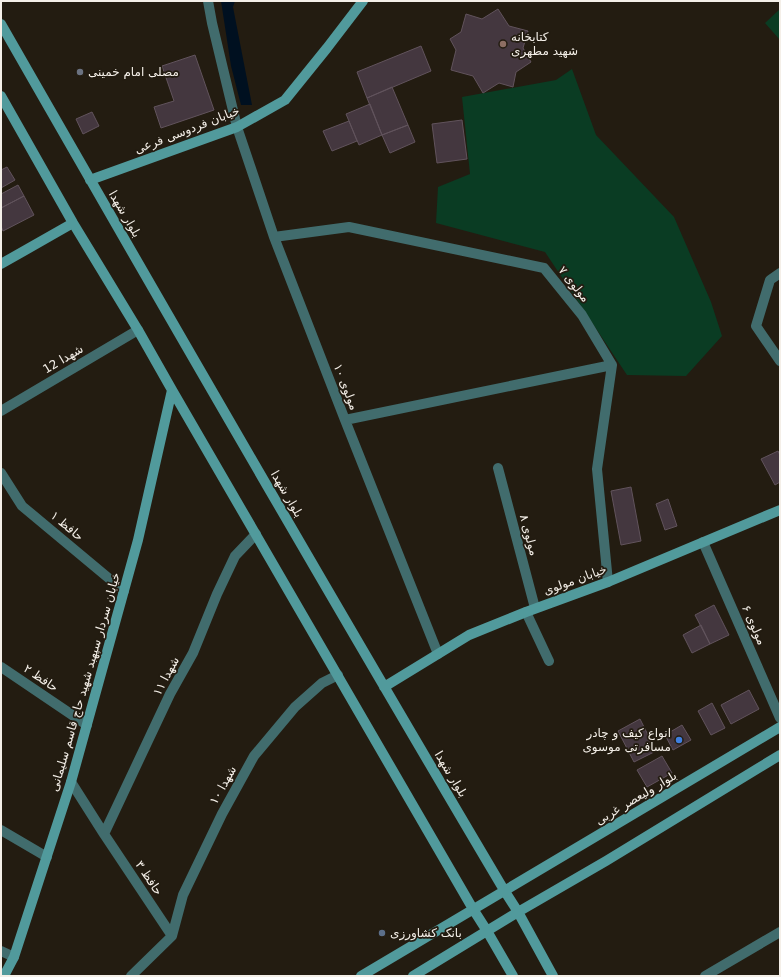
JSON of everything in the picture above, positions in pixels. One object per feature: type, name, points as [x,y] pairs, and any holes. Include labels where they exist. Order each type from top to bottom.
[{"type":"main road","name":"خیابان فردوسی فرعی","points":[[90,180],[237,127],[285,100],[363,1]]},
{"type":"main road","name":"بلوار شهدا","points":[[1,24],[384,687],[518,912],[553,976]]},
{"type":"main road","points":[[1,96],[73,223],[138,330],[473,909],[514,976]]},
{"type":"main road","points":[[1,264],[73,223]]},
{"type":"main road","name":"خیابان سردار سپهبد شهید حاج قاسم سلیمانی","points":[[4,976],[14,957],[71,782],[138,540],[172,390]]},
{"type":"main road","name":"خیابان مولوی","points":[[384,687],[469,635],[531,610],[608,582],[780,510]]},
{"type":"main road","name":"بلوار ولیعصر غربی","points":[[361,976],[780,727]]},
{"type":"main road","points":[[413,976],[780,755]]},
{"type":"street","name":"مولوی ۱۰","points":[[208,1],[212,24],[237,127],[274,237],[438,654]]},
{"type":"street","name":"مولوی ۷","points":[[274,237],[349,227],[544,268],[582,315],[612,365]]},
{"type":"street","points":[[780,273],[770,280],[756,326],[780,361]]},
{"type":"street","name":"شهدا 12","points":[[1,411],[138,330]]},
{"type":"street","points":[[345,420],[612,365],[597,469],[608,582]]},
{"type":"street","name":"مولوی ۸","points":[[498,468],[531,610],[549,661]]},
{"type":"street","name":"حافظ ۱","points":[[1,474],[22,506],[124,592]]},
{"type":"street","name":"شهدا ۱۱","points":[[104,834],[170,694],[193,653],[234,556],[256,534]]},
{"type":"street","name":"مولوی ۶","points":[[703,542],[780,718]]},
{"type":"street","name":"حافظ ۲","points":[[1,667],[87,725]]},
{"type":"street","name":"شهدا ۱۰","points":[[172,936],[183,895],[222,814],[254,756],[294,707],[322,683],[338,675]]},
{"type":"street","name":"حافظ ۳","points":[[71,782],[172,936]]},
{"type":"street","points":[[1,830],[47,856]]},
{"type":"street","points":[[705,976],[780,932]]},
{"type":"street","points":[[130,976],[172,936]]},
{"type":"street","points":[[1,951],[14,957]]},
{"type":"green space","points":[[780,9],[780,40],[765,23]]},
{"type":"green space","points":[[572,69],[596,135],[674,217],[711,302],[722,336],[686,376],[627,375],[545,252],[436,223],[438,187],[470,174],[462,97],[556,80]]},
{"type":"water","points":[[221,1],[235,1],[233,7],[252,105],[241,105],[231,66]]},
{"type":"building","points":[[498,9],[509,26],[528,31],[523,48],[531,62],[516,72],[513,87],[499,83],[483,93],[473,76],[451,70],[456,50],[450,39],[461,32],[466,14],[482,19]]},
{"type":"building","points":[[421,46],[431,71],[367,98],[357,72]]},
{"type":"building","points":[[195,55],[214,110],[161,128],[154,107],[174,101],[162,66]]},
{"type":"building","points":[[392,87],[408,125],[382,135],[367,98]]},
{"type":"building","points":[[370,104],[382,135],[359,145],[346,114]]},
{"type":"building","points":[[92,112],[99,126],[83,134],[76,119]]},
{"type":"building","points":[[462,120],[467,159],[437,163],[432,124]]},
{"type":"building","points":[[349,121],[357,141],[332,151],[323,131]]},
{"type":"building","points":[[408,125],[415,142],[390,153],[382,135]]},
{"type":"building","points":[[7,167],[15,180],[1,188],[1,170]]},
{"type":"building","points":[[18,185],[24,196],[1,208],[1,194]]},
{"type":"building","points":[[24,196],[34,215],[3,231],[1,226],[1,208]]},
{"type":"building","points":[[778,451],[780,455],[780,482],[775,485],[761,459]]},
{"type":"building","points":[[631,487],[641,541],[621,545],[611,491]]},
{"type":"building","points":[[668,499],[677,526],[665,530],[656,504]]},
{"type":"building","points":[[714,605],[729,635],[710,644],[695,615]]},
{"type":"building","points":[[701,625],[710,644],[692,653],[683,635]]},
{"type":"building","points":[[749,690],[759,709],[731,724],[721,705]]},
{"type":"building","points":[[712,703],[725,728],[711,735],[698,711]]},
{"type":"building","points":[[640,719],[656,751],[634,762],[618,731]]},
{"type":"building","points":[[682,725],[691,740],[673,750],[665,735]]},
{"type":"building","points":[[662,756],[672,773],[647,787],[637,770]]},
{"type":"place","name":"کتابخانه شهید مطهری","points":[[503,44]]},
{"type":"place","name":"مصلی امام خمینی","points":[[80,72]]},
{"type":"place","name":"انواع کیف و چادر مسافرتی موسوی","points":[[679,740]]},
{"type":"place","name":"بانک کشاورزی","points":[[382,933]]}]
